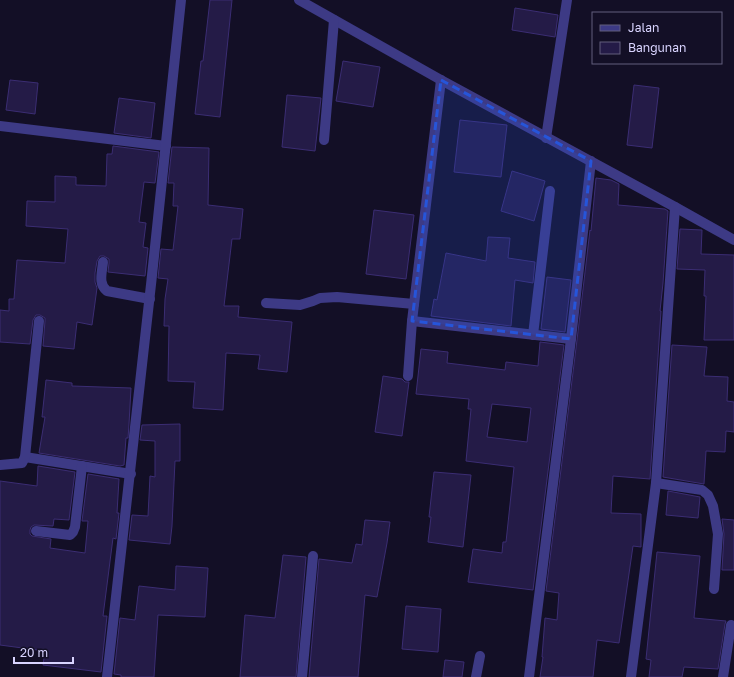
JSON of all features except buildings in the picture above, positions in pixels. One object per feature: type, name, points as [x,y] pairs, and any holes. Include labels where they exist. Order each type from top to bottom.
[{"type":"street","points":[[107,677],[131,474],[181,0]]},
{"type":"street","points":[[299,0],[546,138],[591,161],[734,240]]},
{"type":"street","points":[[546,138],[567,0]]},
{"type":"street","points":[[324,140],[334,20]]},
{"type":"street","points":[[408,376],[412,320],[441,80]]},
{"type":"street","points":[[0,126],[166,146]]},
{"type":"street","points":[[529,677],[571,339],[591,161]]},
{"type":"street","points":[[533,336],[550,191]]},
{"type":"street","points":[[631,677],[656,483],[675,207]]},
{"type":"street","points":[[103,262],[101,283],[103,288],[113,293],[150,299]]},
{"type":"street","points":[[266,303],[300,305],[320,298],[337,297],[414,304]]},
{"type":"street","points":[[412,320],[533,336],[571,339]]},
{"type":"street","points":[[0,465],[22,463],[26,458],[39,321]]},
{"type":"street","points":[[26,458],[131,474]]},
{"type":"street","points":[[36,531],[70,535],[73,532],[75,527],[82,466]]},
{"type":"street","points":[[656,483],[702,490],[708,495],[713,506],[718,534],[714,589]]},
{"type":"street","points":[[302,677],[313,556]]},
{"type":"street","points":[[724,677],[730,625]]},
{"type":"street","points":[[476,677],[480,656]]},
{"type":"highlighted area","points":[[441,80],[591,161],[571,339],[412,321]]}]
